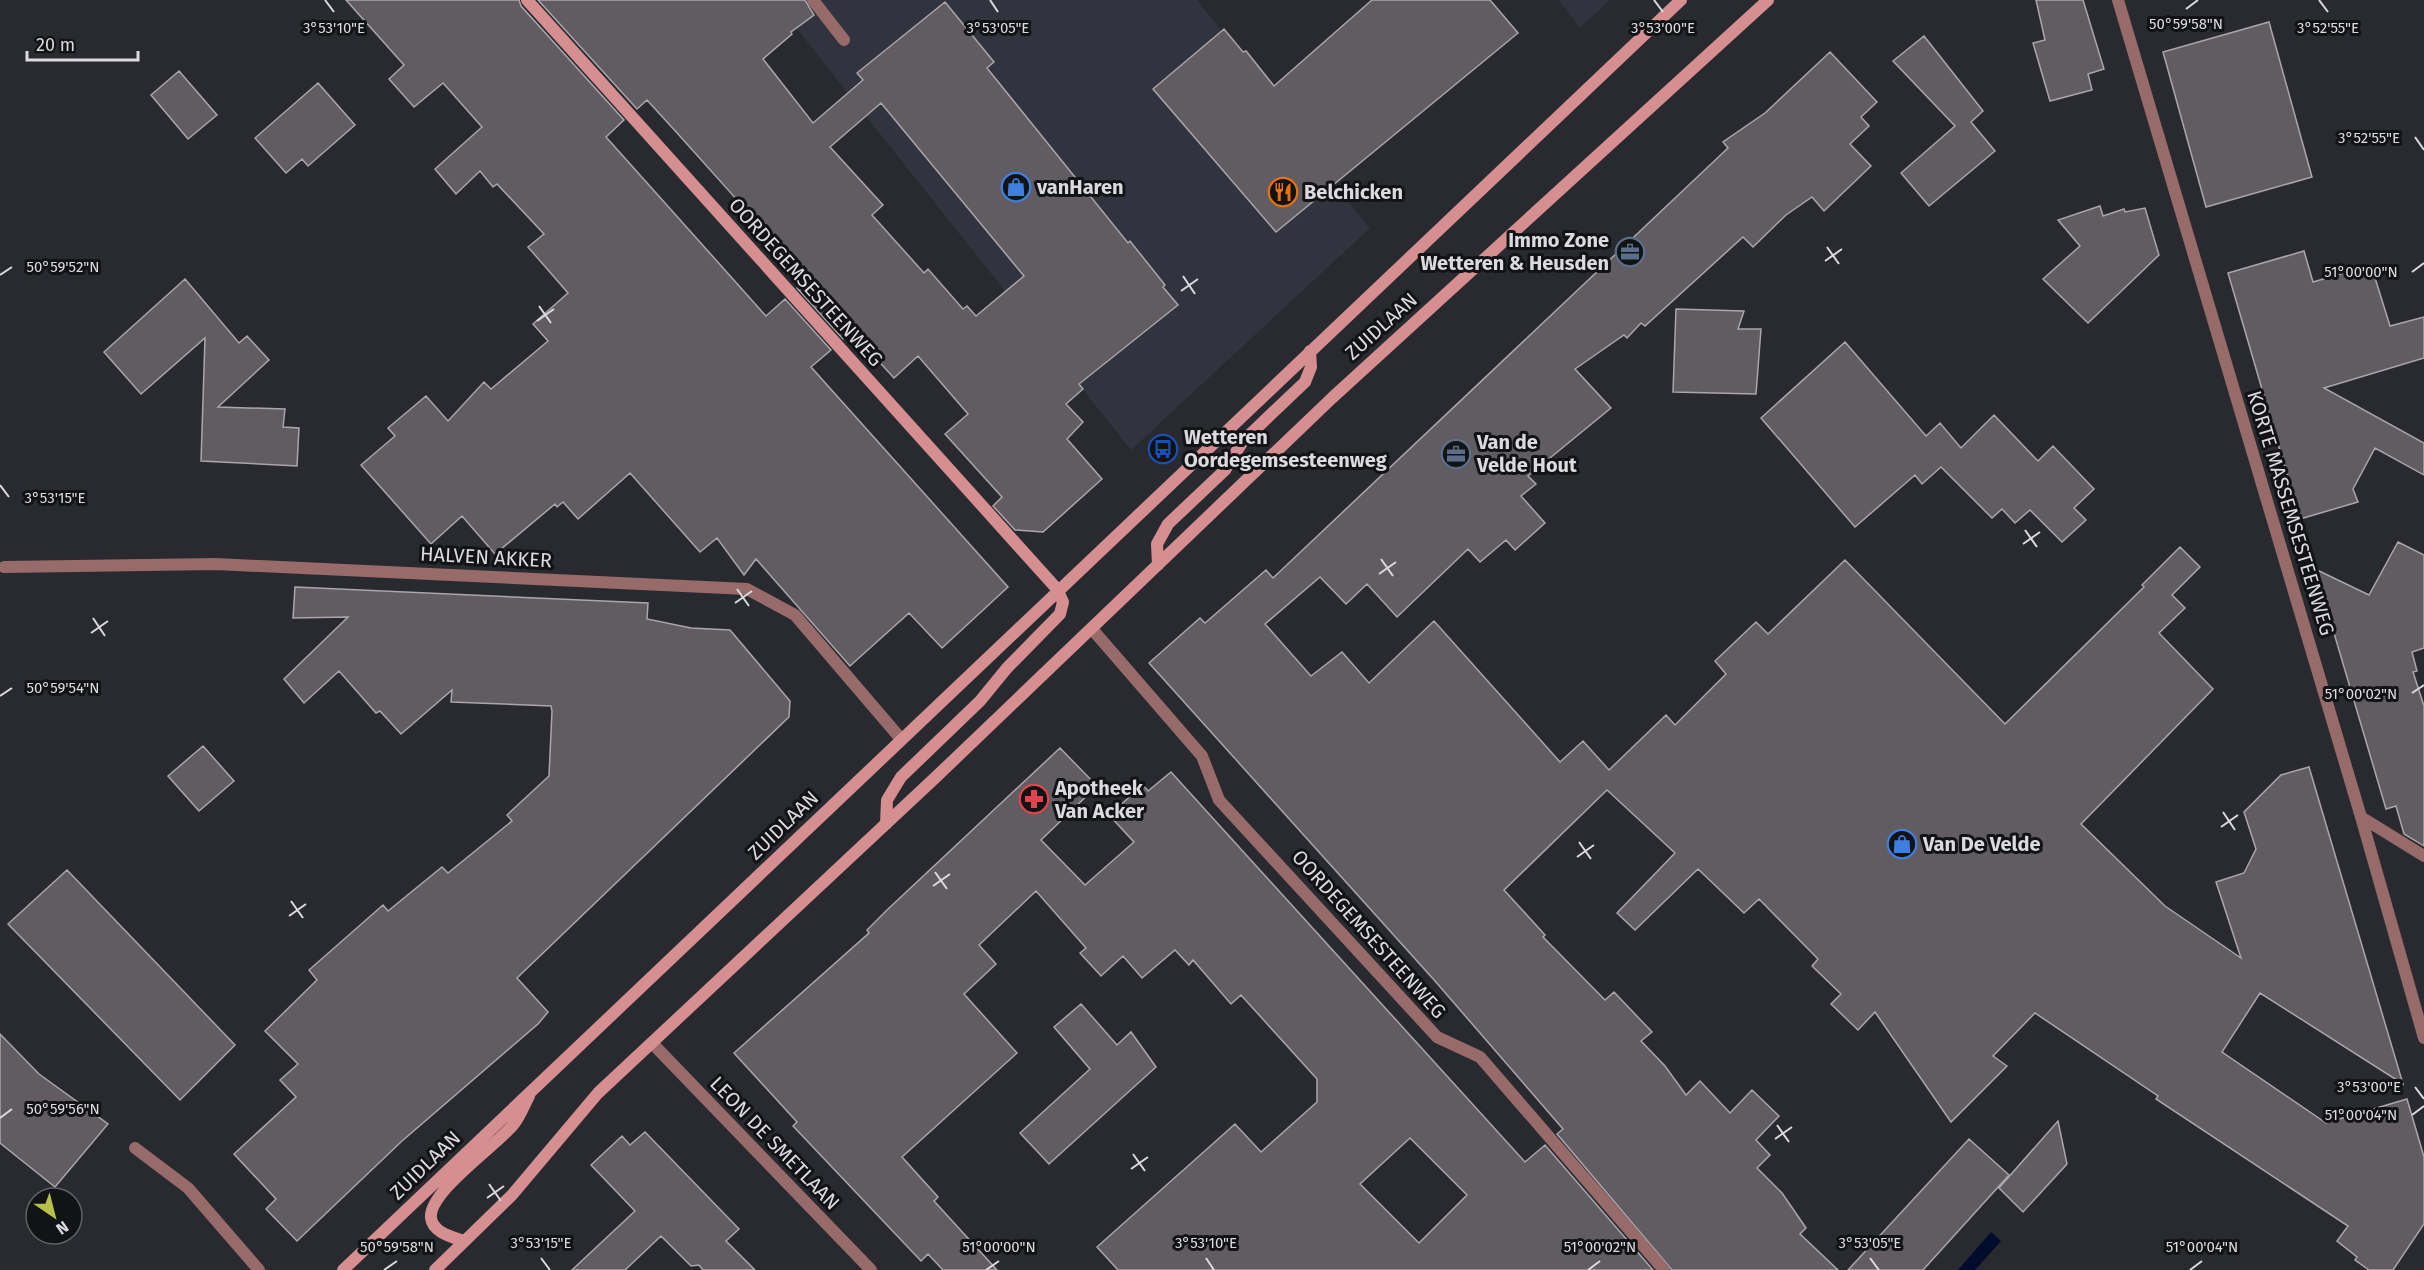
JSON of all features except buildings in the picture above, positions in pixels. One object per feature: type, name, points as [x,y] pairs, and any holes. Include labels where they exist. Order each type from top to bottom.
[{"type":"main road","name":"OORDEGEMSESTEENWEG","points":[[527,0],[1057,589]]},
{"type":"main road","name":"ZUIDLAAN","points":[[343,1270],[1057,589],[1681,0]]},
{"type":"main road","name":"ZUIDLAAN","points":[[435,1270],[512,1195],[598,1094],[886,824],[1332,398],[1767,0]]},
{"type":"main road","points":[[1158,565],[1157,544],[1168,524],[1225,470],[1243,441],[1305,382],[1311,367],[1311,351]]},
{"type":"main road","points":[[886,824],[887,800],[901,777],[980,701],[1007,668],[1060,614],[1063,602],[1057,589]]},
{"type":"main road","name":"ZUIDLAAN","points":[[464,1241],[449,1236],[435,1226],[431,1218],[434,1204],[447,1188],[514,1124],[534,1087]]},
{"type":"street","points":[[813,0],[844,40]]},
{"type":"street","name":"KORTE MASSEMSESTEENWEG","points":[[2118,0],[2361,817],[2424,1038]]},
{"type":"street","name":"HALVEN AKKER","points":[[4,567],[216,564],[747,589],[795,615],[901,740]]},
{"type":"street","name":"OORDEGEMSESTEENWEG","points":[[1092,628],[1202,756],[1219,800],[1437,1037],[1480,1057],[1664,1270]]},
{"type":"street","points":[[2361,817],[2424,856]]},
{"type":"street","name":"LEON DE SMETLAAN","points":[[652,1043],[871,1270]]},
{"type":"street","points":[[135,1148],[188,1188],[259,1270]]},
{"type":"shaded area","points":[[774,0],[1197,0],[1221,30],[1211,38],[1370,228],[1131,450]]},
{"type":"shaded area","points":[[1559,0],[1610,0],[1580,28]]},
{"type":"water","points":[[1991,1232],[2001,1241],[1975,1270],[1958,1270]]},
{"type":"place","name":"vanHaren","points":[[1016,187]]},
{"type":"place","name":"Belchicken","points":[[1283,192]]},
{"type":"place","name":"Immo Zone Wetteren & Heusden","points":[[1630,252]]},
{"type":"place","name":"Wetteren Oordegemsesteenweg","points":[[1163,449]]},
{"type":"place","name":"Van de Velde Hout","points":[[1456,454]]},
{"type":"place","name":"Apotheek Van Acker","points":[[1034,799]]},
{"type":"place","name":"Van De Velde","points":[[1902,844]]}]
